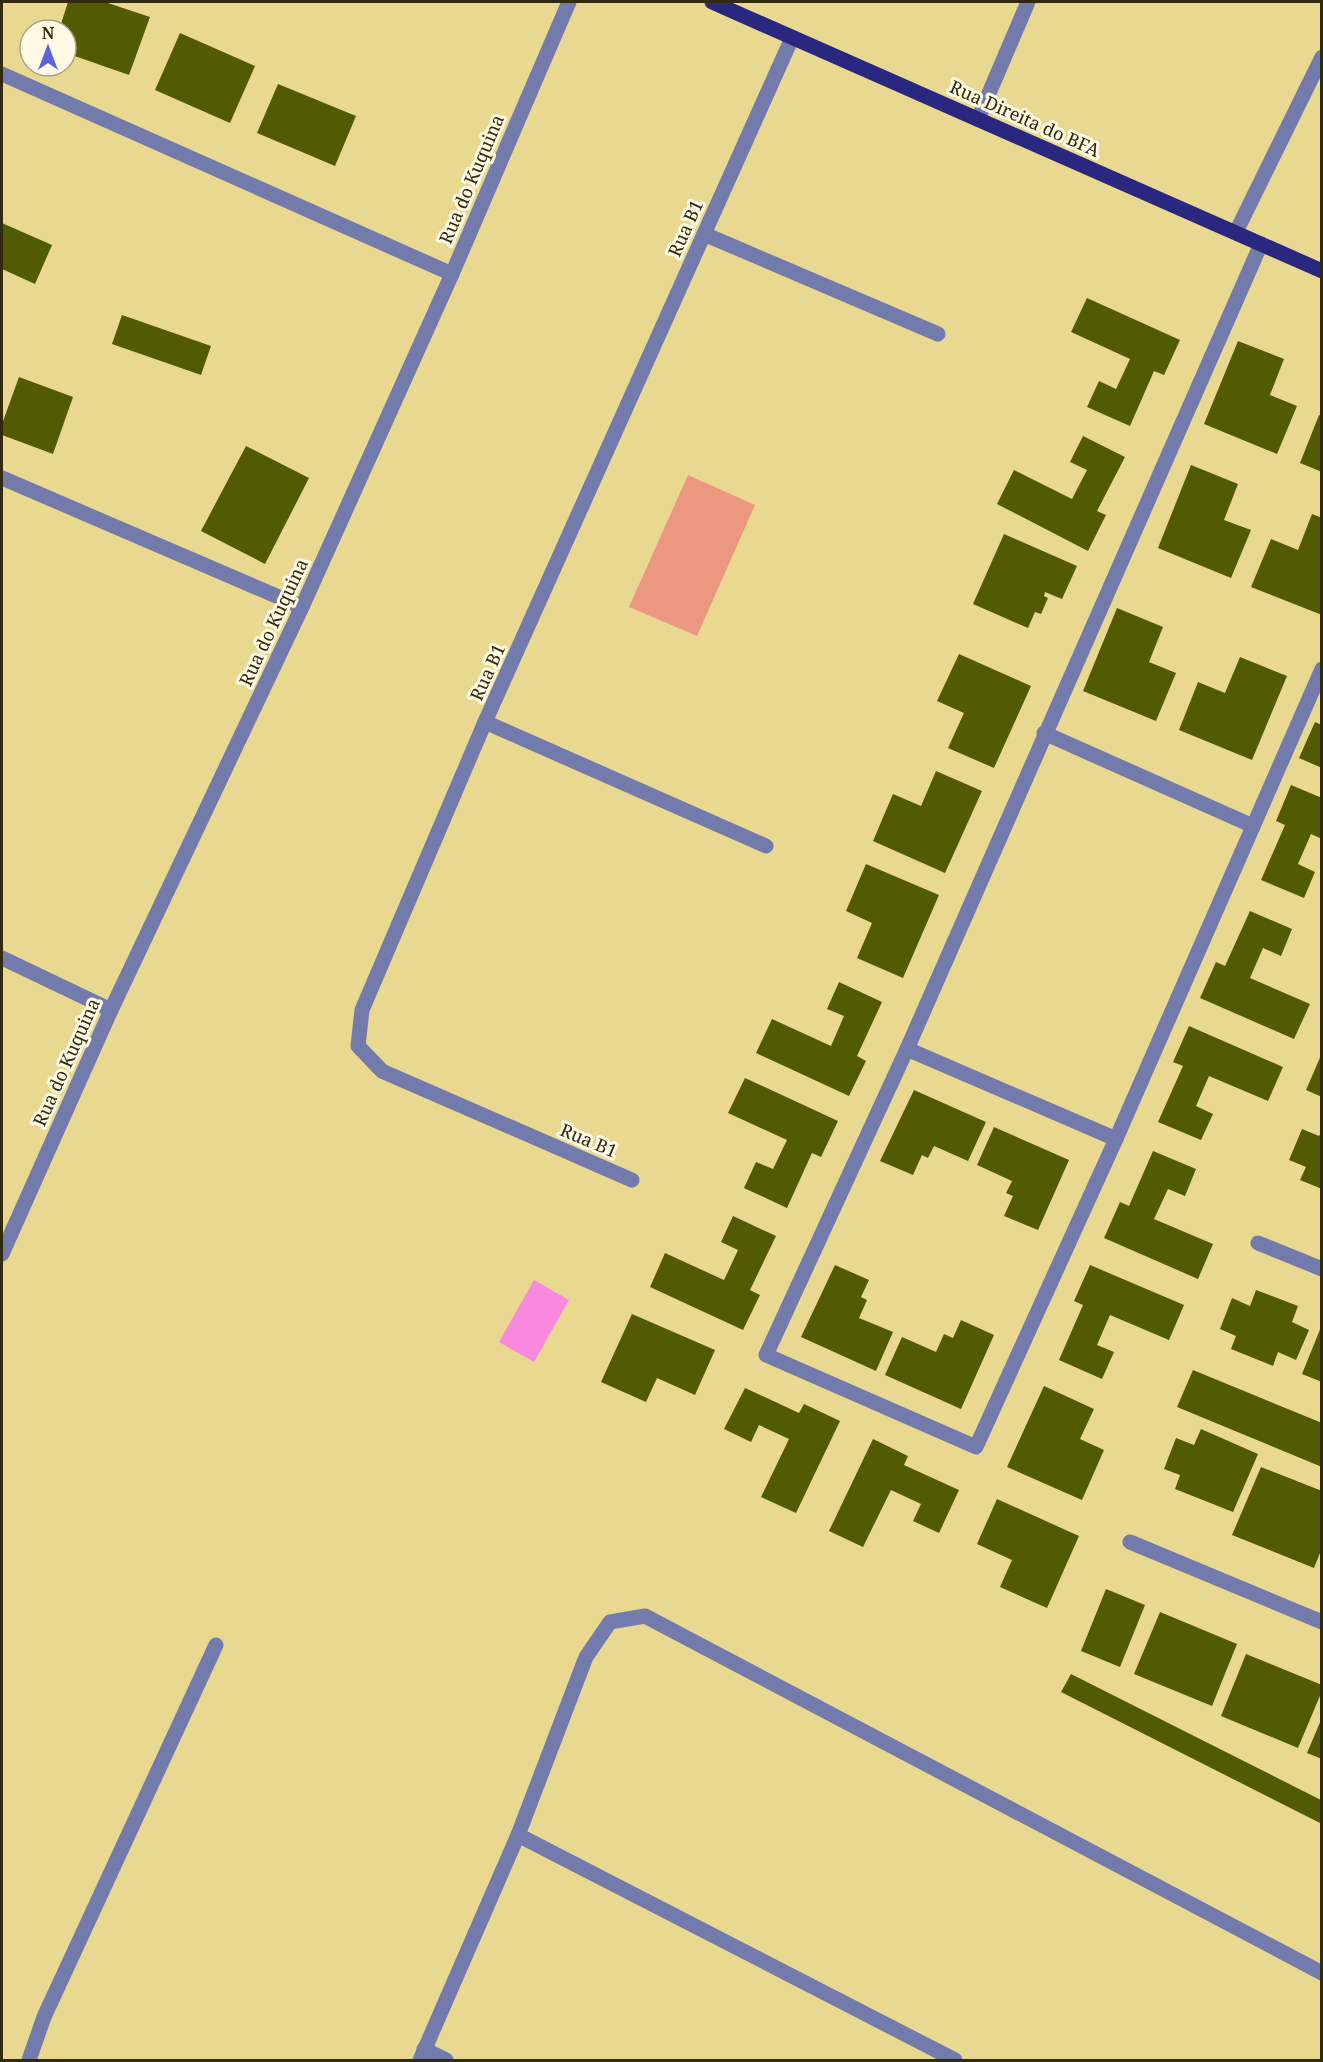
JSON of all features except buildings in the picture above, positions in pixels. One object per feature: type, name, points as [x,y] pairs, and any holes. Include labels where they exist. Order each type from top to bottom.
[{"type":"main road","name":"Rua Direita do BFA","points":[[712,2],[1322,271]]},
{"type":"street","name":"Rua do Kuquina","points":[[2,1254],[111,1010],[302,607],[452,274],[569,2]]},
{"type":"street","points":[[978,119],[1028,2]]},
{"type":"street","name":"Rua B1","points":[[632,1180],[382,1071],[358,1046],[362,1010],[485,722],[792,38]]},
{"type":"street","points":[[1236,232],[1322,57]]},
{"type":"street","points":[[2,74],[452,274]]},
{"type":"street","points":[[704,234],[938,334]]},
{"type":"street","points":[[1261,244],[907,1049],[766,1354],[976,1447],[1116,1139],[1322,669]]},
{"type":"street","points":[[2,478],[302,607]]},
{"type":"street","points":[[485,722],[766,846]]},
{"type":"street","points":[[1044,734],[1253,826]]},
{"type":"street","points":[[2,958],[111,1010]]},
{"type":"street","points":[[907,1049],[1116,1139]]},
{"type":"street","points":[[1258,1243],[1322,1269]]},
{"type":"street","points":[[1130,1542],[1322,1622]]},
{"type":"street","points":[[446,2061],[422,2055],[518,1835],[586,1657],[610,1622],[645,1616],[1322,1973]]},
{"type":"street","points":[[29,2061],[44,2018],[216,1645]]},
{"type":"street","points":[[518,1835],[955,2061]]},
{"type":"shaded area","points":[[688,475],[755,505],[697,636],[629,607]]},
{"type":"shaded area","points":[[534,1280],[569,1300],[534,1362],[499,1342]]}]
